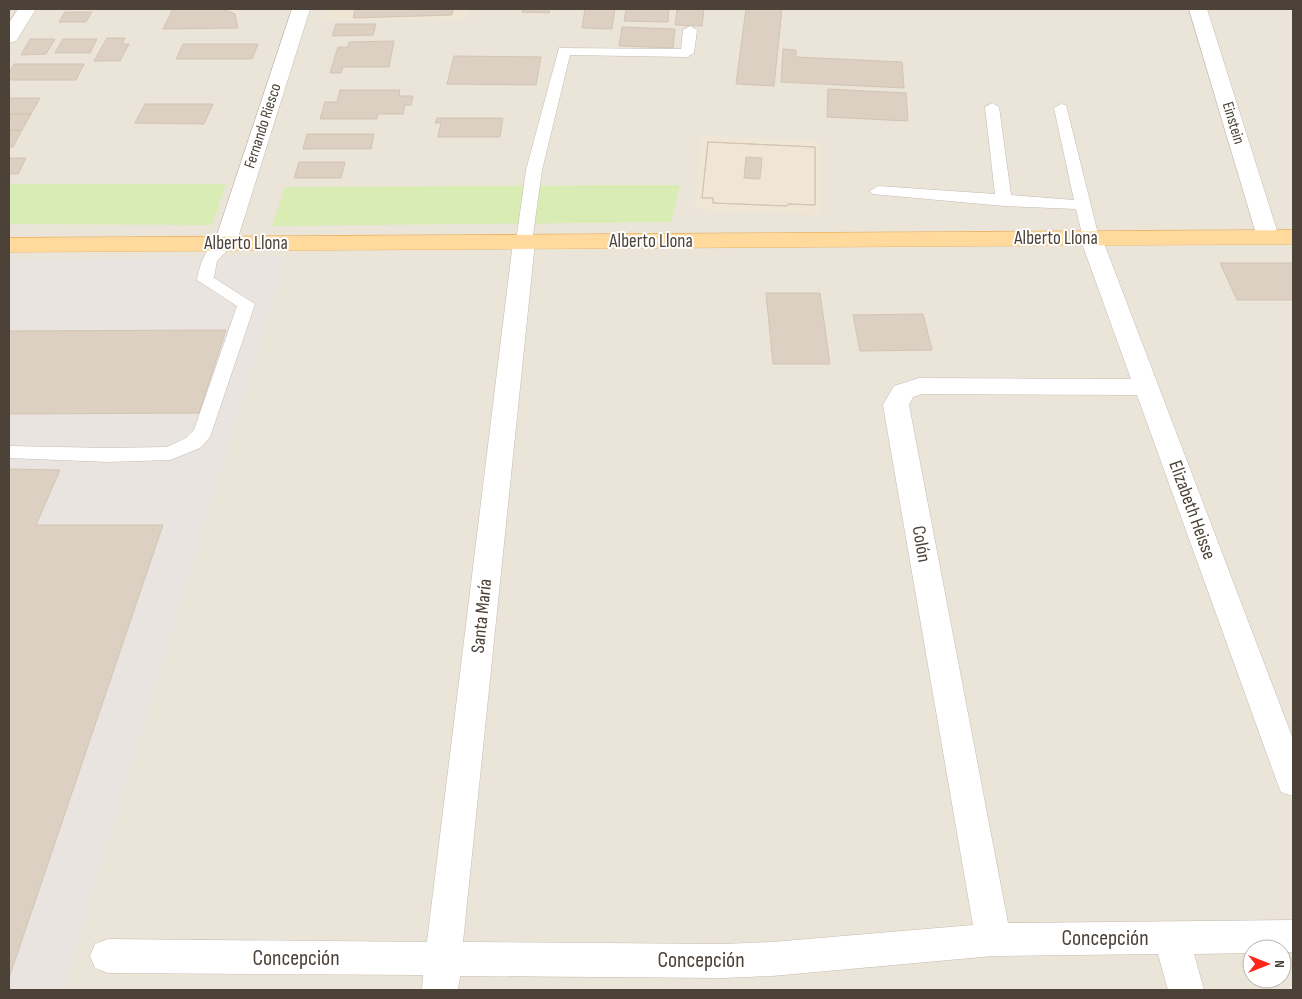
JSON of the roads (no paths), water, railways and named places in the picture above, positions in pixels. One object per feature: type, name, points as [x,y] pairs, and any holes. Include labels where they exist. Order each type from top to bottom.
[{"type":"main road","name":"Alberto Llona","points":[[9,245],[1293,237]]},
{"type":"street","points":[[9,37],[27,9]]},
{"type":"street","name":"Fernando Riesco","points":[[225,244],[301,9]]},
{"type":"street","name":"Einstein","points":[[1198,9],[1268,237]]},
{"type":"street","name":"Elizabeth Heisse","points":[[1091,238],[1293,782]]},
{"type":"street","name":"Santa María","points":[[442,975],[524,242]]},
{"type":"street","name":"Colón","points":[[993,940],[896,405],[903,392],[919,386],[1146,387]]},
{"type":"street","name":"Concepción","points":[[108,956],[442,975],[781,959],[993,940],[1293,936]]},
{"type":"street","points":[[1172,937],[1186,990]]},
{"type":"lane","points":[[524,242],[534,170],[564,51],[687,53],[690,30]]},
{"type":"lane","points":[[992,107],[1004,201]]},
{"type":"lane","points":[[1061,108],[1091,238]]},
{"type":"lane","points":[[878,191],[1083,205]]},
{"type":"lane","points":[[9,452],[108,455],[170,453],[193,443],[203,433],[246,304],[206,280],[209,260],[225,244]]}]
